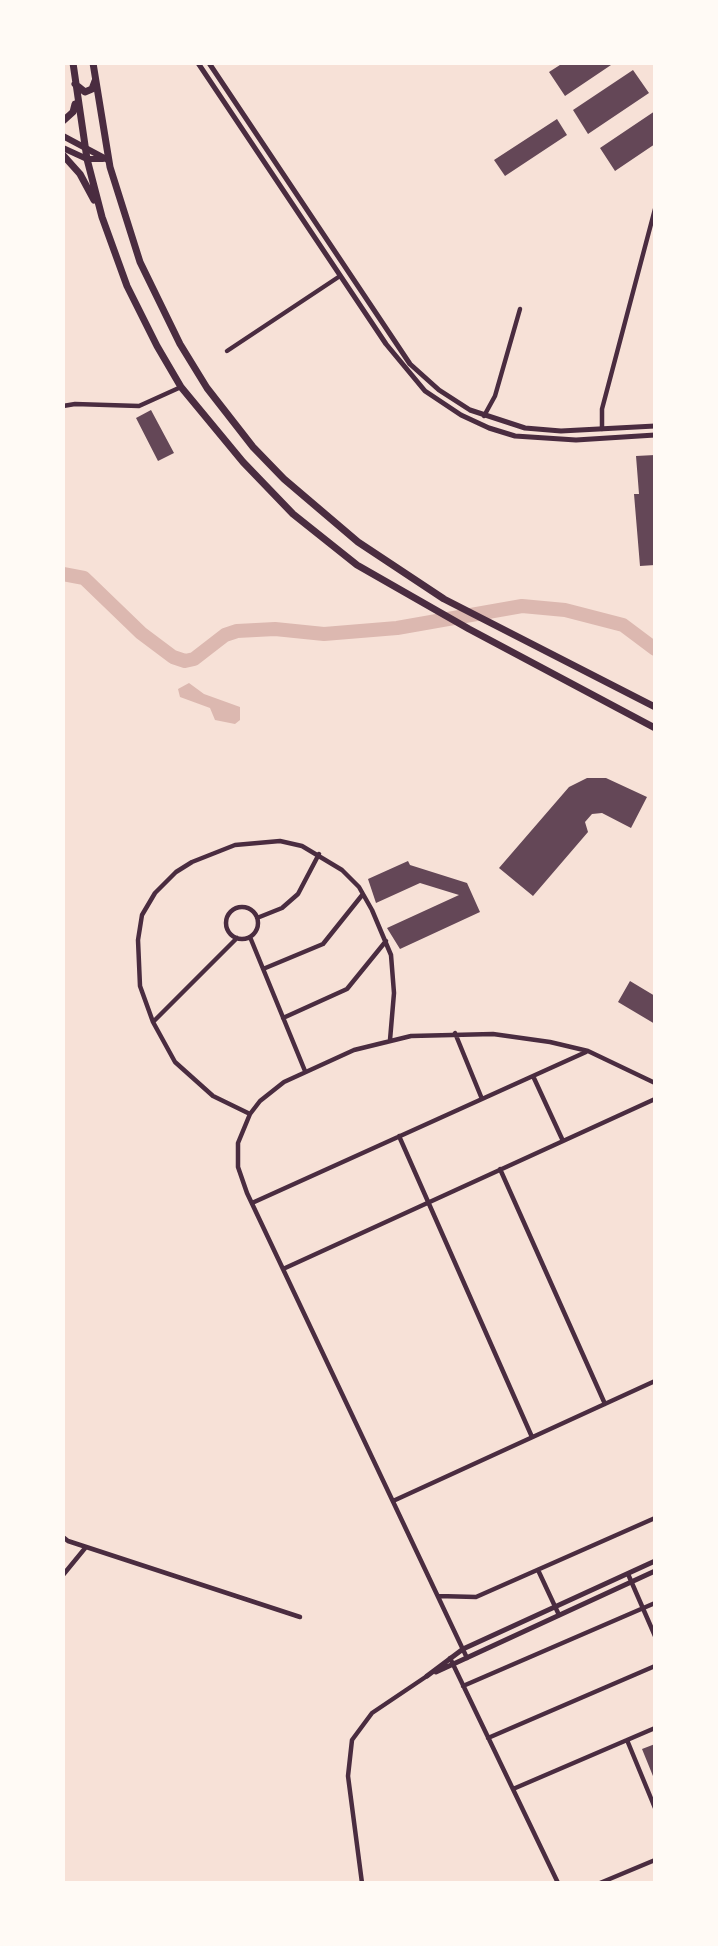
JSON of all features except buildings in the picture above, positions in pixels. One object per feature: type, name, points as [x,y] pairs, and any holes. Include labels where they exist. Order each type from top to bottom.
[{"type":"main road","points":[[73,63],[85,149],[102,217]]},
{"type":"main road","points":[[93,63],[108,160],[126,223],[158,304],[180,344],[221,406],[253,447],[295,488],[358,542],[444,598],[655,707]]},
{"type":"main road","points":[[75,83],[78,89],[85,92],[94,87],[95,80]]},
{"type":"main road","points":[[63,121],[73,112],[76,96]]},
{"type":"main road","points":[[63,136],[108,160]]},
{"type":"main road","points":[[63,148],[87,159],[108,160]]},
{"type":"main road","points":[[63,155],[80,174],[102,217],[141,317],[181,387],[243,462],[293,514],[357,565],[469,629],[655,727]]},
{"type":"street","points":[[198,63],[411,377],[441,403],[489,428],[542,440],[655,435]]},
{"type":"street","points":[[209,63],[411,364],[454,401],[484,416],[525,428],[602,429],[655,426]]},
{"type":"street","points":[[602,429],[602,409],[655,209]]},
{"type":"street","points":[[227,351],[340,276]]},
{"type":"street","points":[[484,416],[495,396],[520,309]]},
{"type":"street","points":[[63,406],[139,406],[181,387]]},
{"type":"street","points":[[250,1114],[212,1096],[192,1080],[168,1052],[140,986],[138,940],[142,915],[164,882],[205,855],[250,842],[292,843],[319,854],[342,870],[363,894],[386,941],[394,978],[390,1040]]},
{"type":"street","points":[[257,918],[282,908],[298,894],[319,854]]},
{"type":"street","points":[[263,969],[323,944],[363,894]]},
{"type":"street","points":[[237,938],[227,929],[228,916],[232,910],[245,907],[257,918],[257,927],[250,937]]},
{"type":"street","points":[[153,1022],[237,938],[250,937]]},
{"type":"street","points":[[250,937],[305,1071]]},
{"type":"street","points":[[283,1018],[347,989],[386,941]]},
{"type":"street","points":[[455,1033],[482,1099]]},
{"type":"street","points":[[467,1658],[252,1203],[241,1177],[238,1143],[250,1114],[271,1092],[305,1071],[354,1050],[390,1040],[455,1033],[531,1038],[588,1051],[655,1083]]},
{"type":"street","points":[[252,1203],[588,1051]]},
{"type":"street","points":[[533,1076],[563,1141]]},
{"type":"street","points":[[283,1269],[653,1099],[655,1108]]},
{"type":"street","points":[[399,1136],[532,1437]]},
{"type":"street","points":[[500,1169],[605,1404]]},
{"type":"street","points":[[393,1501],[655,1381]]},
{"type":"street","points":[[438,1596],[476,1597],[655,1518]]},
{"type":"street","points":[[63,1537],[86,1548],[300,1617]]},
{"type":"street","points":[[63,1576],[86,1548]]},
{"type":"street","points":[[362,1883],[348,1776],[352,1740],[358,1729],[379,1708],[451,1661],[463,1649],[655,1561]]},
{"type":"street","points":[[538,1570],[559,1615]]},
{"type":"street","points":[[451,1661],[467,1658],[655,1571]]},
{"type":"street","points":[[628,1574],[655,1636]]},
{"type":"street","points":[[463,1686],[655,1603]]},
{"type":"street","points":[[451,1661],[558,1883]]},
{"type":"street","points":[[488,1738],[655,1666]]},
{"type":"street","points":[[513,1789],[655,1728]]},
{"type":"street","points":[[626,1740],[655,1808]]},
{"type":"street","points":[[600,1883],[655,1860]]},
{"type":"shaded area","points":[[189,683],[204,694],[240,707],[240,720],[235,724],[215,720],[210,708],[180,697],[178,689]]},
{"type":"waterway","points":[[63,574],[84,578],[141,633],[173,657],[185,661],[194,659],[225,635],[237,631],[275,629],[324,634],[397,628],[522,606],[565,610],[623,625],[655,649]]}]
